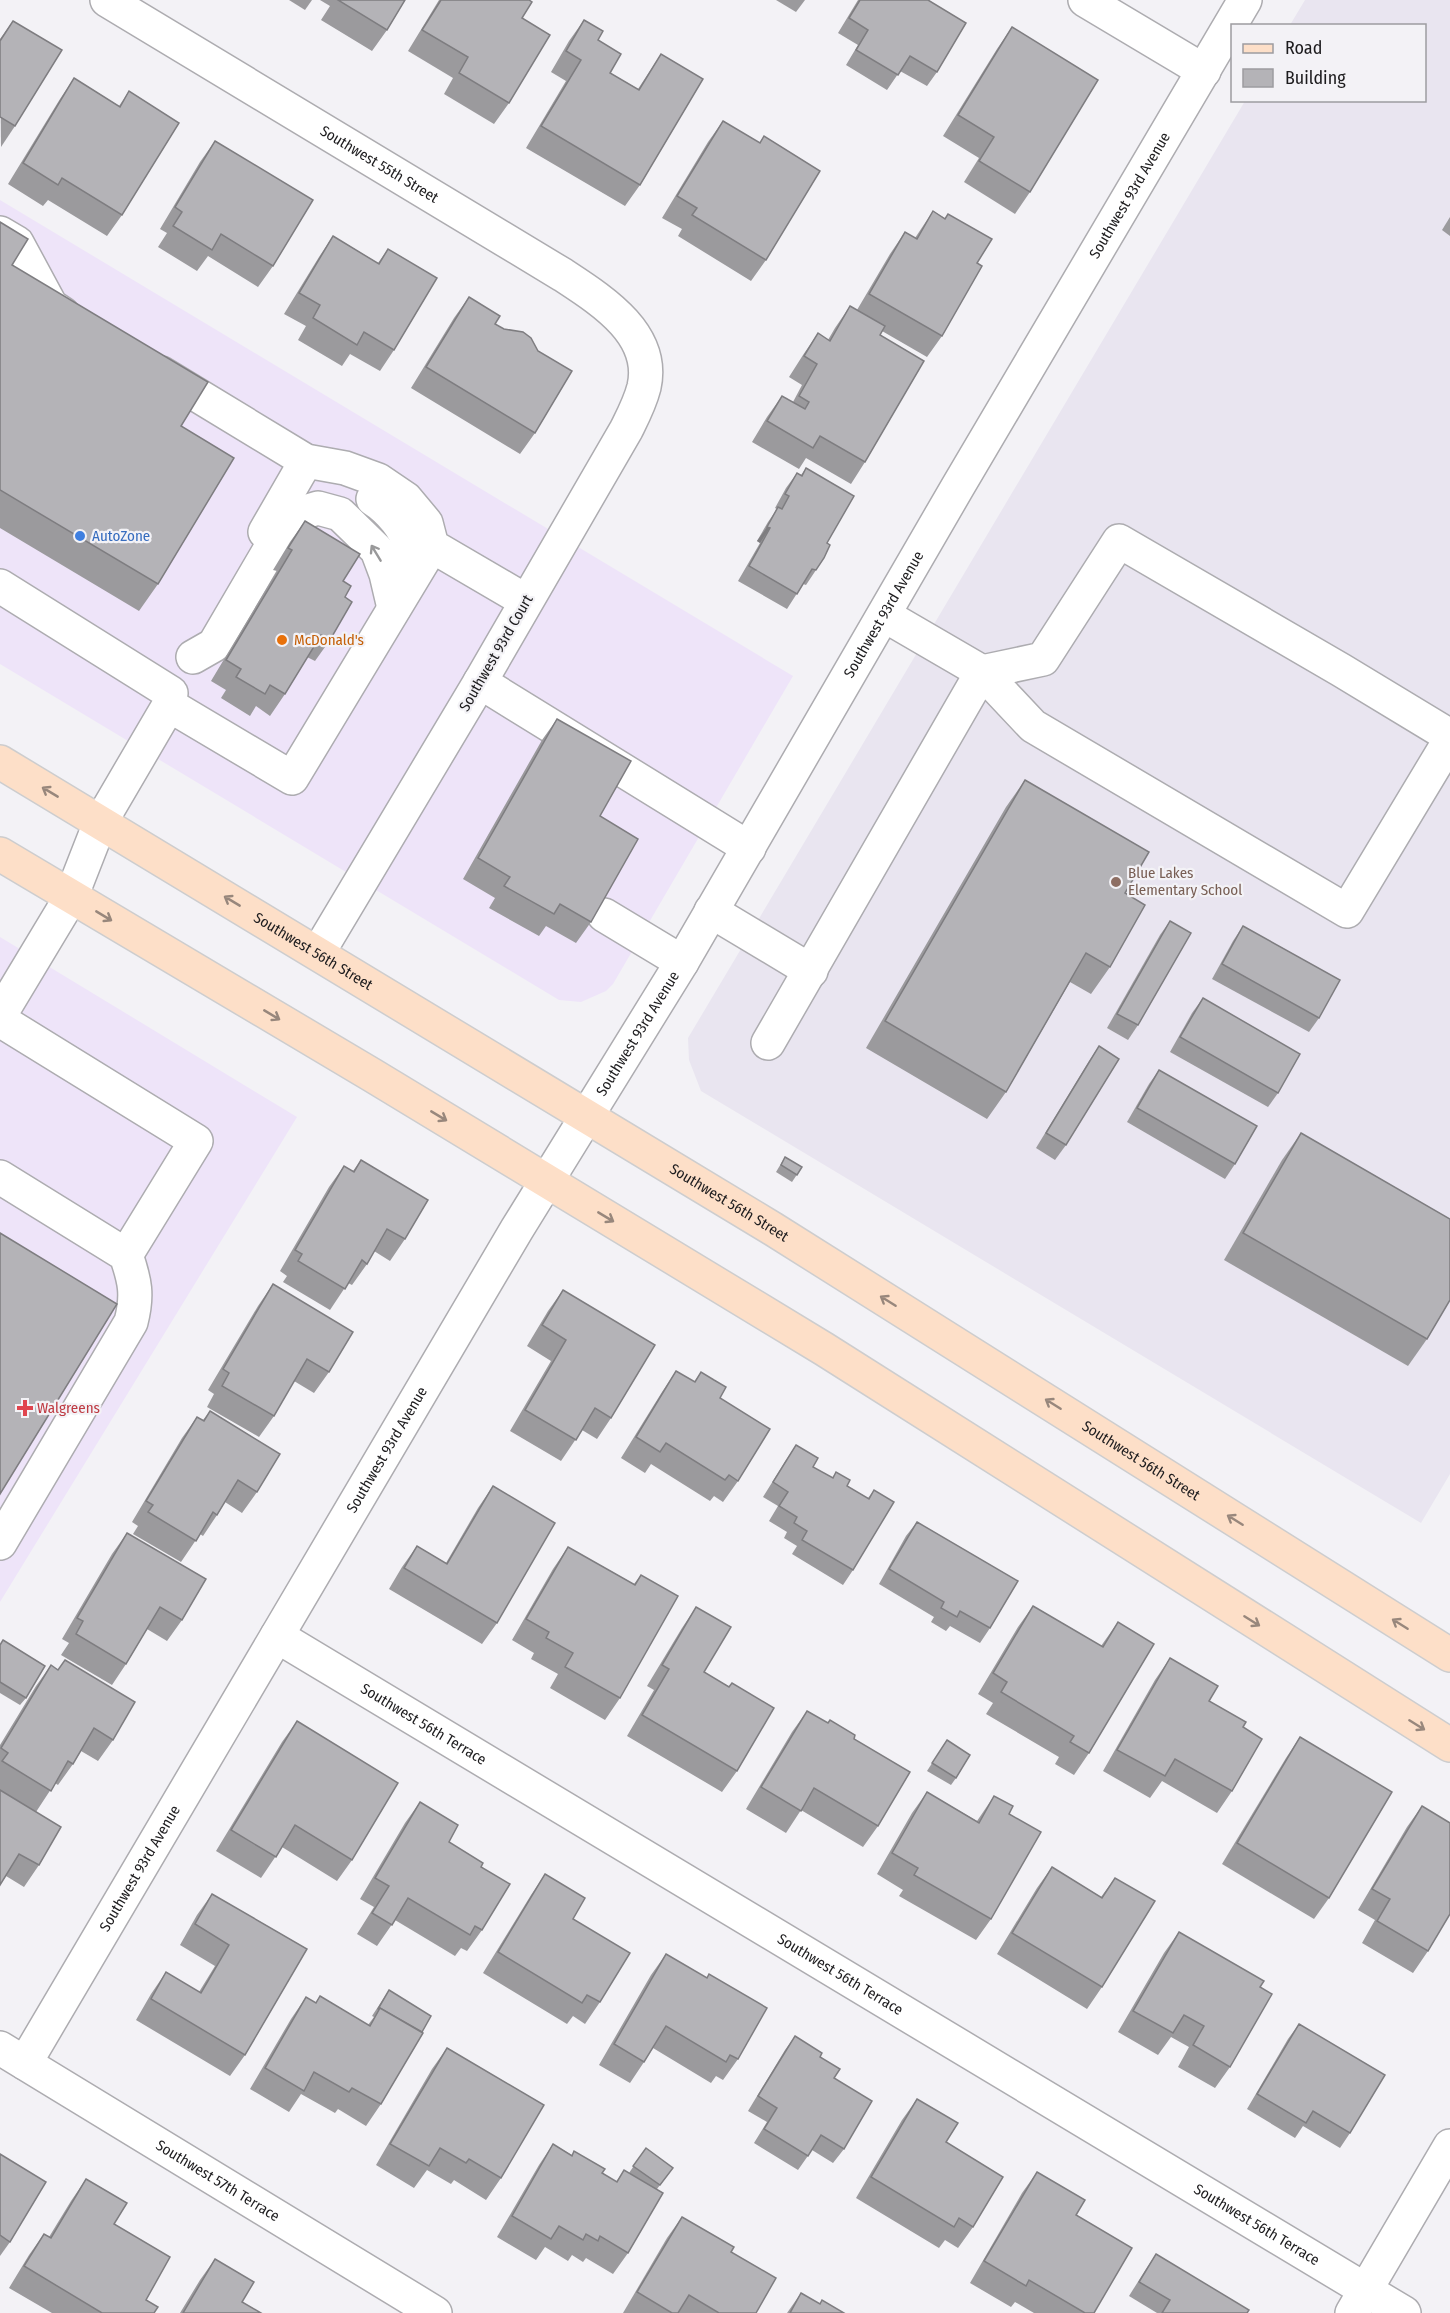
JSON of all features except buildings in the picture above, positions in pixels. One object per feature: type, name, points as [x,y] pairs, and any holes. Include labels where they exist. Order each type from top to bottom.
[{"type":"main road","name":"Southwest 56th Street","points":[[0,762],[318,952],[813,1254],[1450,1655]]},
{"type":"main road","points":[[0,854],[548,1181],[824,1349],[1450,1745]]},
{"type":"street","name":"Southwest 55th Street","points":[[107,0],[563,275],[609,308],[628,326],[640,344]]},
{"type":"street","points":[[1085,0],[1204,71]]},
{"type":"street","name":"Southwest 93rd Avenue","points":[[1231,24],[1245,0]]},
{"type":"street","name":"Southwest 93rd Avenue","points":[[13,2055],[276,1636],[517,1229],[681,962],[1231,24]]},
{"type":"street","points":[[0,233],[17,243],[51,306],[92,331]]},
{"type":"street","name":"Southwest 93rd Court","points":[[318,952],[480,682],[637,408],[644,385],[645,362],[640,344]]},
{"type":"street","points":[[132,356],[306,461],[345,468],[378,480],[406,499],[426,524],[432,546],[526,601]]},
{"type":"street","points":[[0,1015],[71,897],[100,823],[306,461]]},
{"type":"street","points":[[193,657],[214,645],[279,534],[297,514],[318,508],[340,514],[377,550],[386,574],[394,608]]},
{"type":"street","points":[[768,1043],[982,672],[1043,659],[1119,541],[1341,670],[1450,738],[1347,911],[1033,726],[982,672],[884,615]]},
{"type":"street","points":[[0,586],[292,778],[432,546]]},
{"type":"street","points":[[480,682],[749,848]]},
{"type":"street","points":[[711,911],[811,971]]},
{"type":"street","points":[[604,915],[681,962]]},
{"type":"street","points":[[0,1020],[196,1141],[126,1255]]},
{"type":"street","points":[[0,1177],[126,1255],[135,1281],[136,1301],[131,1322],[0,1543]]},
{"type":"street","name":"Southwest 56th Terrace","points":[[276,1636],[1359,2302],[1404,2313]]},
{"type":"street","name":"Southwest 57th Terrace","points":[[13,2055],[435,2313]]},
{"type":"street","points":[[1359,2302],[1450,2146]]},
{"type":"shaded area","name":"Blue Lakes Elementary School","points":[[1305,0],[1450,0],[1450,1474],[1421,1523],[701,1091],[689,1060],[688,1038],[1244,102],[1426,102],[1426,24],[1291,24]]},
{"type":"shaded area","points":[[0,200],[793,676],[613,984],[606,991],[581,1002],[559,1000],[0,664]]},
{"type":"shaded area","points":[[0,937],[297,1117],[0,1602]]},
{"type":"place","name":"AutoZone","points":[[80,536]]},
{"type":"place","name":"McDonald's","points":[[282,640]]},
{"type":"place","name":"Blue Lakes Elementary School","points":[[1116,882]]},
{"type":"place","name":"Walgreens","points":[[25,1408]]}]
